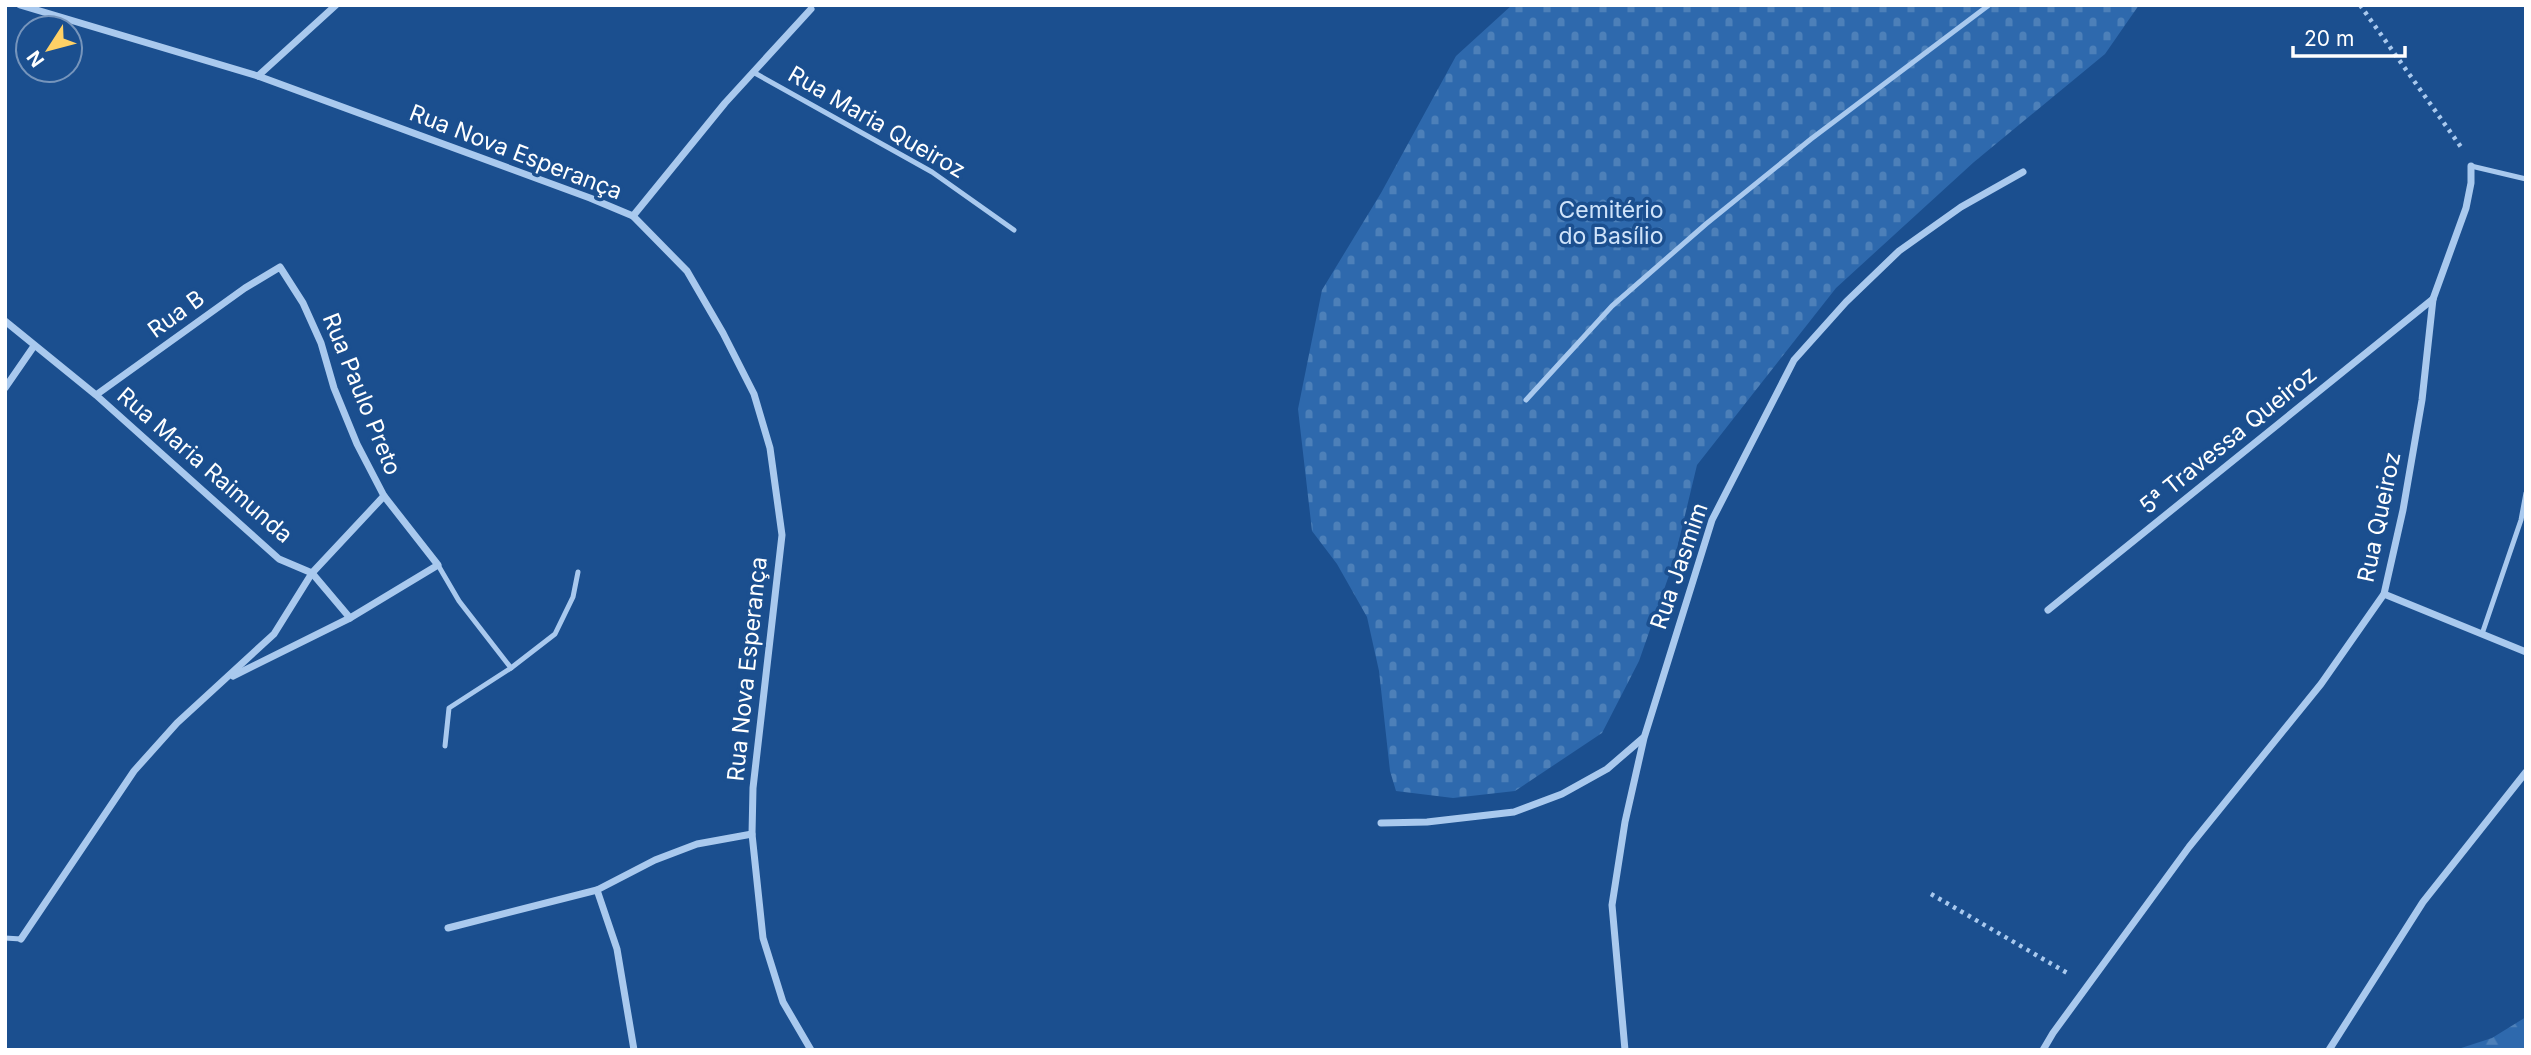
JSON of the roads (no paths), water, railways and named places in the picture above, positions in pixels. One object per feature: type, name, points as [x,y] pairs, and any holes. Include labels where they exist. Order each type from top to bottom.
[{"type":"street","name":"Rua Nova Esperança","points":[[20,5],[258,76],[590,198],[633,216],[687,271],[754,394],[771,448],[782,535],[753,788],[752,834],[763,938],[783,1002],[811,1050]]},
{"type":"street","points":[[258,76],[336,5]]},
{"type":"street","name":"Rua Maria Queiroz","points":[[633,216],[753,72],[811,9]]},
{"type":"street","name":"Rua Queiroz","points":[[2043,1050],[2189,847],[2321,684],[2384,594],[2403,510],[2422,400],[2433,299],[2466,208],[2471,166]]},
{"type":"street","name":"Rua Jasmim","points":[[1625,1050],[1612,905],[1625,822],[1644,738],[1712,520],[1794,360],[1846,302],[1899,251],[1961,207],[2022,172]]},
{"type":"street","name":"Rua B","points":[[96,395],[245,288],[280,267]]},
{"type":"street","name":"Rua Paulo Preto","points":[[280,267],[303,303],[321,343],[338,399],[357,444],[384,496],[438,565]]},
{"type":"street","name":"5ª Travessa Queiroz","points":[[2048,610],[2433,299]]},
{"type":"street","name":"Rua Maria Raimunda","points":[[5,321],[96,395],[279,559],[312,573]]},
{"type":"street","points":[[5,388],[34,346]]},
{"type":"street","points":[[21,939],[134,771],[177,723],[274,634],[312,573],[384,496]]},
{"type":"street","points":[[226,680],[350,618],[438,565]]},
{"type":"street","points":[[312,573],[350,618]]},
{"type":"street","points":[[2384,594],[2526,652]]},
{"type":"street","points":[[1381,823],[1427,822],[1514,812],[1562,794],[1607,768],[1644,738]]},
{"type":"street","points":[[2329,1050],[2423,902],[2526,772]]},
{"type":"street","points":[[448,928],[597,890],[655,860],[696,844],[752,834]]},
{"type":"street","points":[[597,890],[617,949],[634,1050]]},
{"type":"lane","points":[[1526,400],[1612,306],[1706,224],[1811,139],[1989,5]]},
{"type":"lane","name":"Rua Maria Queiroz","points":[[753,72],[932,172],[1014,230]]},
{"type":"lane","points":[[2471,166],[2526,179]]},
{"type":"lane","points":[[2482,634],[2521,520],[2526,493]]},
{"type":"lane","points":[[438,565],[458,601],[511,668]]},
{"type":"lane","points":[[445,746],[449,708],[511,668],[555,634],[573,597],[578,572]]},
{"type":"lane","points":[[5,937],[21,939]]},
{"type":"park label","name":"Cemitério do Basílio","points":[[1611,223]]}]
